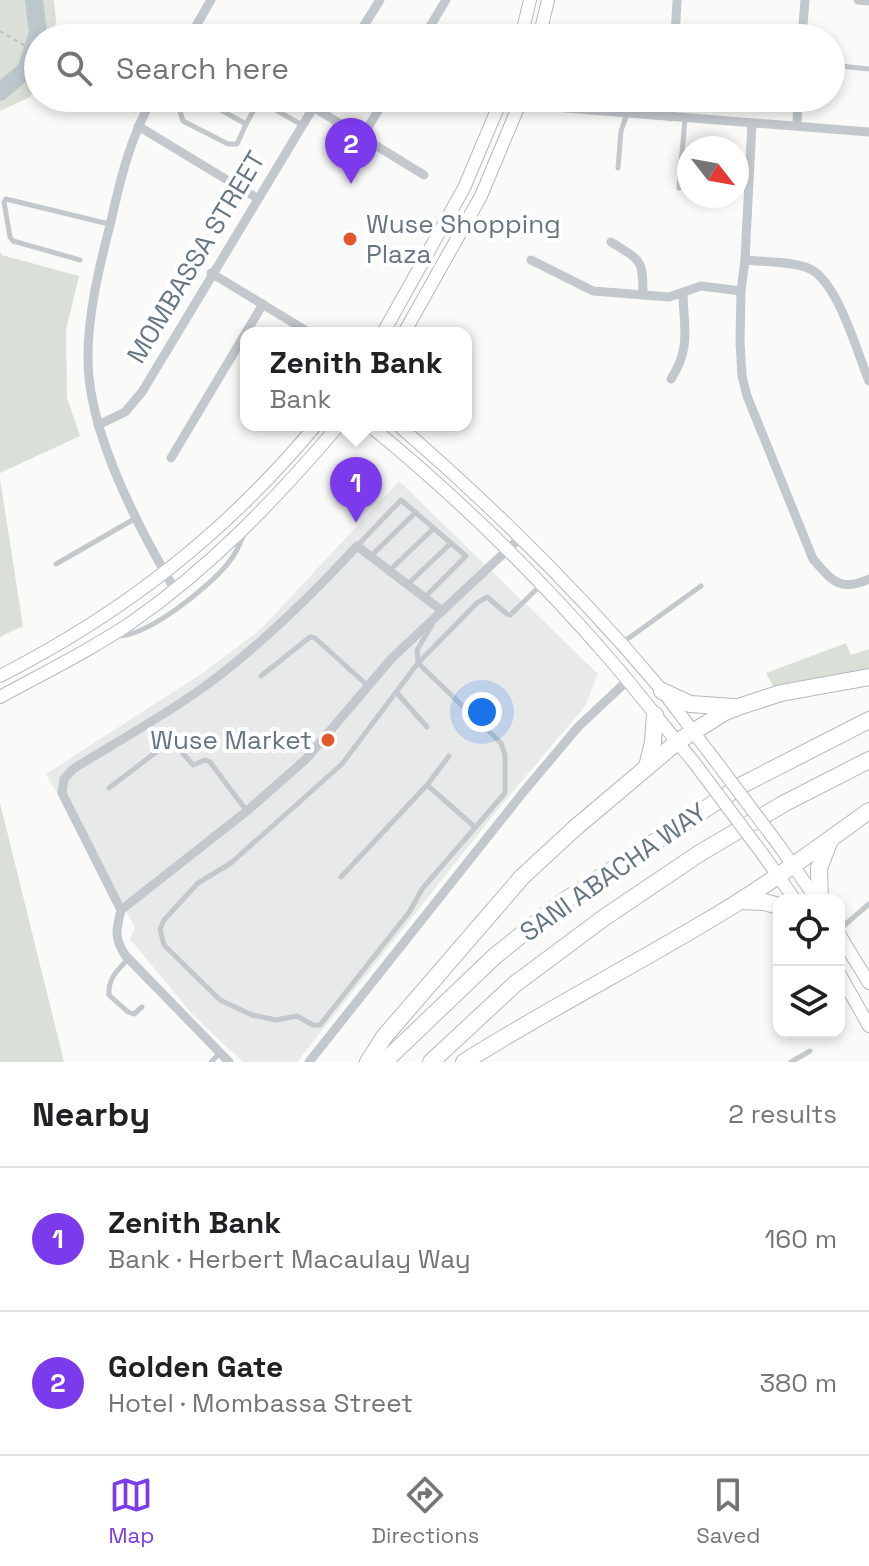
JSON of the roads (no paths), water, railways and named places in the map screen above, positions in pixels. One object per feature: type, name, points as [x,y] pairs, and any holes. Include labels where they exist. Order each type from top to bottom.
[{"type":"highway","points":[[368,1062],[384,1037],[522,877],[677,742],[738,707],[781,693],[869,677]]},
{"type":"highway","points":[[662,691],[690,704],[738,707]]},
{"type":"highway","points":[[647,767],[655,715]]},
{"type":"highway","name":"SANI ABACHA WAY","points":[[384,1062],[495,956],[561,903],[742,785],[869,720]]},
{"type":"highway","name":"SANI ABACHA WAY","points":[[431,1062],[515,984],[605,917],[736,831],[869,760]]},
{"type":"highway","points":[[464,1062],[779,877],[869,811]]},
{"type":"highway","points":[[818,894],[819,868],[830,839]]},
{"type":"highway","points":[[739,901],[773,904]]},
{"type":"main road","points":[[524,24],[530,0]]},
{"type":"main road","points":[[542,24],[548,0]]},
{"type":"main road","points":[[386,327],[464,188],[497,112]]},
{"type":"main road","points":[[407,327],[481,196],[517,112]]},
{"type":"main road","points":[[0,676],[72,637],[166,574],[248,499],[310,431]]},
{"type":"main road","points":[[0,697],[111,635],[175,590],[250,523],[334,431]]},
{"type":"main road","points":[[376,431],[431,476],[506,549],[627,681],[693,761],[791,894]]},
{"type":"main road","points":[[405,431],[521,537],[621,644],[662,691],[814,894]]},
{"type":"main road","points":[[845,942],[869,983]]},
{"type":"main road","points":[[845,984],[869,1026]]},
{"type":"street","points":[[197,24],[211,0]]},
{"type":"street","points":[[365,24],[380,0]]},
{"type":"street","points":[[431,24],[446,0]]},
{"type":"street","points":[[676,24],[677,0]]},
{"type":"street","points":[[803,24],[805,0]]},
{"type":"street","points":[[858,0],[869,1]]},
{"type":"street","points":[[145,112],[123,170],[110,224],[88,335],[89,387],[98,425],[137,518],[175,590]]},
{"type":"street","name":"MOMBASSA STREET","points":[[98,425],[125,412],[142,392],[310,112]]},
{"type":"street","points":[[329,112],[362,137],[424,175]]},
{"type":"street","points":[[362,137],[377,112]]},
{"type":"street","points":[[615,112],[869,132]]},
{"type":"street","points":[[670,112],[670,117]]},
{"type":"street","points":[[797,112],[797,125]]},
{"type":"street","points":[[140,121],[257,198]]},
{"type":"street","points":[[752,123],[740,342],[747,396],[813,559],[827,576],[840,585],[849,586],[869,579]]},
{"type":"street","points":[[611,242],[639,260],[643,269],[643,295]]},
{"type":"street","points":[[531,260],[593,291],[669,297],[701,286],[741,291]]},
{"type":"street","points":[[745,260],[809,268],[824,279],[835,296],[869,381]]},
{"type":"street","points":[[211,273],[300,327]]},
{"type":"street","points":[[671,379],[685,351],[683,294]]},
{"type":"street","points":[[249,327],[263,304]]},
{"type":"street","points":[[171,458],[240,342]]},
{"type":"street","points":[[229,1062],[128,959],[116,941],[115,930],[121,910],[247,811],[306,759],[367,685],[441,610],[521,537]]},
{"type":"street","points":[[121,910],[62,793],[64,779],[73,769],[207,685],[315,591],[357,546],[441,610]]},
{"type":"street","points":[[309,1062],[525,790],[578,727],[627,681]]},
{"type":"lane","points":[[845,66],[869,69]]},
{"type":"lane","points":[[180,112],[183,121],[228,144],[237,144],[251,112]]},
{"type":"lane","points":[[224,112],[246,124]]},
{"type":"lane","points":[[280,112],[302,125]]},
{"type":"lane","points":[[618,168],[621,131],[627,113]]},
{"type":"lane","points":[[683,136],[685,118]]},
{"type":"lane","points":[[80,260],[13,241],[4,202],[6,199],[110,224]]},
{"type":"lane","points":[[357,546],[401,500],[466,556],[424,597]]},
{"type":"lane","points":[[370,556],[416,512]]},
{"type":"lane","points":[[56,564],[137,518]]},
{"type":"lane","points":[[111,635],[127,636],[183,603],[228,564],[250,523]]},
{"type":"lane","points":[[389,571],[434,528]]},
{"type":"lane","points":[[407,585],[451,543]]},
{"type":"lane","points":[[441,610],[417,650],[418,663],[501,743],[505,755],[505,793],[422,889],[410,911],[320,1025],[313,1025],[297,1016],[276,1020],[252,1015],[220,1000],[164,945],[160,929],[164,920],[198,883],[231,863],[332,774],[418,663],[477,603],[487,597],[508,614],[541,585]]},
{"type":"lane","points":[[621,644],[701,586]]},
{"type":"lane","points":[[261,676],[310,637],[315,638],[367,685]]},
{"type":"lane","points":[[397,693],[427,727]]},
{"type":"lane","points":[[109,788],[168,743],[174,743],[193,765],[205,760],[210,762],[247,811]]},
{"type":"lane","points":[[341,877],[427,785],[449,756]]},
{"type":"lane","points":[[427,785],[475,827]]},
{"type":"lane","points":[[845,926],[869,904]]},
{"type":"lane","points":[[128,959],[113,975],[109,995],[134,1014],[142,1007]]},
{"type":"lane","points":[[791,1062],[810,1051]]},
{"type":"lane","points":[[211,1062],[220,1053]]},
{"type":"waterway","points":[[34,0],[37,24]]},
{"type":"waterway","points":[[0,92],[24,72]]},
{"type":"place","name":"Golden Gate","points":[[351,184]]},
{"type":"place","name":"Wuse Shopping Plaza","points":[[350,239]]},
{"type":"place","name":"Zenith Bank","points":[[356,523]]},
{"type":"place","name":"Wuse Market","points":[[328,740]]}]
